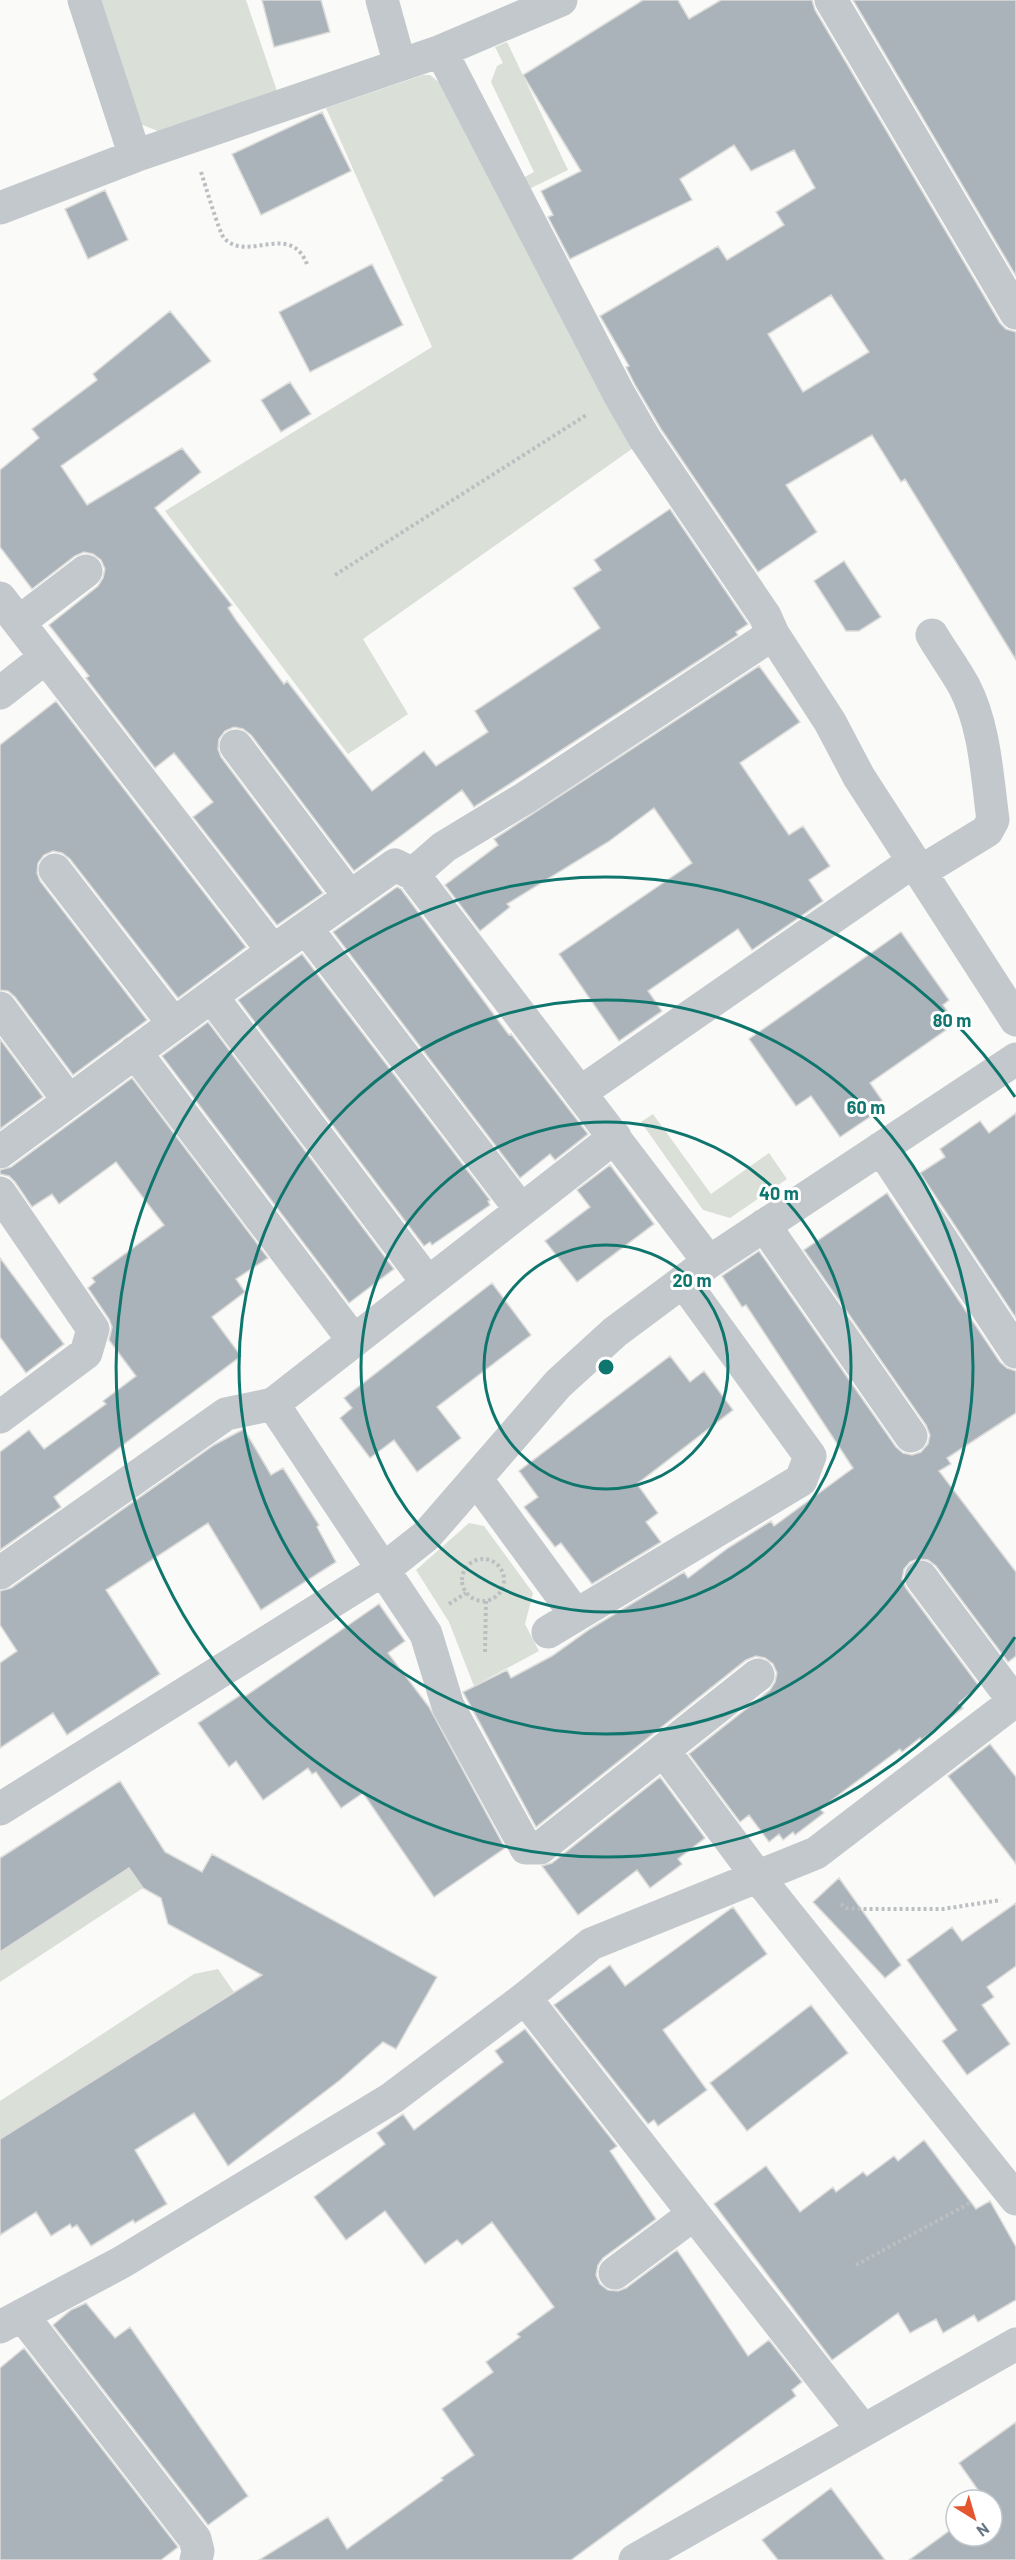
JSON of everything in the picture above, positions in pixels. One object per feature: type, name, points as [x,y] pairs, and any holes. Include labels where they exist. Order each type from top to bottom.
[{"type":"street","points":[[84,0],[135,156]]},
{"type":"street","points":[[382,0],[400,65]]},
{"type":"street","points":[[0,208],[135,156],[441,51],[561,0]]},
{"type":"street","points":[[831,0],[1016,313]]},
{"type":"street","points":[[441,51],[619,394],[645,439],[765,616],[773,634],[830,722],[859,777],[1016,1020]]},
{"type":"street","points":[[86,571],[9,610],[273,951]]},
{"type":"street","points":[[413,874],[444,847],[525,798],[773,634]]},
{"type":"street","points":[[581,1092],[917,866],[987,831],[993,820],[979,727],[964,686],[932,635]]},
{"type":"street","points":[[0,693],[46,657]]},
{"type":"street","points":[[236,746],[350,897]]},
{"type":"street","points":[[0,1152],[273,951],[395,865],[413,874],[709,1262]]},
{"type":"street","points":[[55,870],[174,1024]]},
{"type":"street","points":[[306,928],[521,1210]]},
{"type":"street","points":[[212,996],[428,1282]]},
{"type":"street","points":[[0,1008],[69,1101]]},
{"type":"street","points":[[135,1052],[354,1341]]},
{"type":"street","points":[[0,1809],[384,1569],[427,1535],[558,1384],[615,1332],[709,1262],[1016,1059]]},
{"type":"street","points":[[0,1573],[226,1414],[273,1404],[615,1137]]},
{"type":"street","points":[[881,1148],[1016,1352]]},
{"type":"street","points":[[0,1193],[93,1329],[86,1353],[0,1417]]},
{"type":"street","points":[[764,1225],[911,1436]]},
{"type":"street","points":[[548,1632],[801,1480],[810,1456],[683,1281]]},
{"type":"street","points":[[273,1404],[426,1634],[448,1706],[526,1848],[540,1848],[758,1675]]},
{"type":"street","points":[[477,1480],[576,1616]]},
{"type":"street","points":[[196,2560],[198,2551],[195,2539],[11,2321],[122,2262],[392,2098],[525,1998],[591,1944],[816,1853],[1015,1701],[921,1577]]},
{"type":"street","points":[[664,1751],[757,1876],[1010,2191]]},
{"type":"street","points":[[525,1998],[863,2430]]},
{"type":"street","points":[[615,2273],[694,2214]]},
{"type":"street","points":[[635,2560],[1016,2344]]},
{"type":"path","points":[[188,138],[216,214],[219,231],[225,240],[233,245],[275,243],[294,246],[304,254],[308,267]]},
{"type":"path","points":[[335,575],[619,394]]},
{"type":"path","points":[[482,1560],[492,1561],[500,1568],[505,1578],[503,1589],[496,1598],[486,1601],[475,1600],[466,1593],[462,1582],[464,1572],[472,1563],[482,1560]]},
{"type":"path","points":[[485,1652],[486,1601]]},
{"type":"path","points":[[841,1904],[853,1909],[943,1909],[1001,1900]]},
{"type":"path","points":[[856,2265],[1010,2191]]},
{"type":"shaded area","points":[[97,0],[246,0],[278,94],[160,132],[138,123]]},
{"type":"shaded area","points":[[507,42],[568,170],[527,190],[521,179],[534,172],[491,82],[497,66],[503,63],[495,47]]},
{"type":"shaded area","points":[[423,75],[430,75],[440,83],[636,446],[363,639],[408,714],[348,754],[165,511],[432,347],[326,108]]},
{"type":"shaded area","points":[[653,1114],[711,1194],[769,1153],[787,1179],[730,1218],[703,1210],[641,1122]]},
{"type":"shaded area","points":[[469,1523],[484,1526],[533,1593],[525,1624],[539,1651],[474,1686],[449,1622],[416,1570]]},
{"type":"shaded area","points":[[129,1868],[143,1888],[0,1982],[0,1952]]},
{"type":"shaded area","points":[[218,1969],[234,1992],[0,2139],[0,2101],[194,1974]]},
{"type":"building","points":[[262,0],[321,0],[330,32],[274,47]]},
{"type":"building","points":[[643,0],[678,0],[689,19],[721,0],[812,0],[815,10],[1000,323],[1006,329],[1016,332],[1016,660],[905,479],[901,482],[872,435],[786,485],[817,532],[758,572],[661,429],[635,385],[626,367],[629,366],[600,316],[718,246],[727,260],[784,225],[776,212],[815,188],[794,150],[751,171],[734,145],[680,179],[692,200],[570,259],[548,217],[553,215],[541,191],[581,171],[523,75]],"holes":[[[831,295],[869,352],[803,392],[768,334]]]},
{"type":"building","points":[[853,0],[1016,0],[1016,276]]},
{"type":"building","points":[[322,112],[351,171],[261,215],[232,154]]},
{"type":"building","points":[[105,190],[128,240],[88,259],[65,209]]},
{"type":"building","points":[[372,264],[403,325],[310,372],[279,312]]},
{"type":"building","points":[[170,311],[211,361],[61,466],[87,505],[182,448],[201,472],[155,508],[232,605],[228,608],[284,684],[287,681],[372,791],[424,751],[436,766],[488,732],[475,711],[600,628],[573,588],[601,570],[594,560],[670,509],[748,624],[736,632],[738,635],[474,807],[462,790],[354,871],[251,735],[243,729],[234,727],[225,731],[219,739],[218,749],[221,757],[323,893],[277,925],[193,817],[213,802],[174,753],[155,768],[86,678],[89,676],[49,625],[98,586],[105,569],[101,560],[93,554],[84,552],[75,556],[32,589],[0,547],[0,470],[39,438],[32,429],[97,380],[93,374]]},
{"type":"building","points":[[290,382],[311,414],[281,432],[261,400]]},
{"type":"building","points":[[844,561],[881,617],[859,631],[846,631],[814,581]]},
{"type":"building","points":[[759,666],[800,722],[740,763],[789,835],[803,826],[830,866],[809,880],[823,901],[752,950],[738,929],[648,991],[662,1011],[619,1041],[559,954],[692,863],[654,808],[608,842],[507,904],[510,907],[480,931],[445,885],[498,845],[494,839]]},
{"type":"building","points":[[56,701],[246,947],[178,998],[70,859],[62,853],[53,851],[44,855],[38,863],[37,873],[40,881],[147,1020],[73,1075],[15,997],[8,991],[0,990],[0,745]]},
{"type":"building","points":[[397,887],[401,889],[509,1035],[511,1034],[588,1134],[555,1160],[550,1154],[520,1178],[333,932]]},
{"type":"building","points":[[901,932],[949,1000],[943,1005],[956,1023],[870,1083],[886,1106],[840,1137],[811,1096],[796,1106],[749,1039]]},
{"type":"building","points":[[302,954],[490,1200],[488,1201],[490,1205],[432,1245],[430,1242],[424,1246],[238,1000]]},
{"type":"building","points":[[208,1022],[394,1269],[349,1303],[162,1056]]},
{"type":"building","points":[[0,1039],[43,1097],[0,1129]]},
{"type":"building","points":[[132,1078],[268,1258],[236,1279],[245,1292],[212,1317],[241,1356],[54,1497],[61,1507],[0,1550],[0,1452],[29,1430],[44,1449],[106,1404],[103,1401],[136,1376],[109,1340],[112,1327],[109,1319],[88,1288],[95,1282],[92,1278],[164,1225],[116,1162],[59,1204],[52,1194],[32,1207],[15,1182],[9,1176],[0,1174],[0,1170],[11,1167]]},
{"type":"building","points":[[1016,1113],[1016,1318],[920,1173],[945,1157],[940,1149],[980,1121],[989,1133]]},
{"type":"building","points":[[610,1165],[654,1224],[577,1282],[545,1241],[590,1207],[577,1190]]},
{"type":"building","points":[[887,1193],[1000,1362],[1016,1371],[1016,1413],[947,1458],[951,1464],[939,1471],[1016,1572],[1016,1656],[1008,1662],[936,1566],[928,1560],[918,1559],[910,1562],[904,1569],[902,1579],[906,1588],[979,1686],[959,1703],[963,1708],[921,1740],[920,1738],[902,1752],[900,1749],[820,1809],[824,1813],[795,1835],[793,1832],[783,1840],[779,1834],[769,1842],[749,1815],[740,1822],[689,1754],[770,1690],[777,1673],[773,1664],[765,1658],[756,1656],[746,1660],[536,1827],[463,1692],[507,1670],[511,1678],[552,1656],[590,1629],[684,1572],[688,1578],[728,1548],[771,1521],[774,1526],[853,1468],[746,1305],[742,1307],[722,1276],[759,1251],[896,1447],[903,1453],[912,1455],[921,1452],[928,1444],[930,1435],[926,1425],[804,1250]]},
{"type":"building","points":[[0,1258],[64,1344],[26,1373],[0,1337]]},
{"type":"building","points":[[492,1283],[531,1335],[437,1407],[461,1438],[417,1472],[394,1440],[370,1458],[340,1418],[352,1408],[344,1398]]},
{"type":"building","points":[[670,1356],[690,1382],[704,1371],[733,1410],[637,1484],[658,1513],[646,1522],[661,1542],[592,1584],[561,1543],[555,1547],[524,1507],[538,1497],[519,1471]]},
{"type":"building","points":[[244,1429],[271,1475],[283,1468],[319,1525],[317,1527],[336,1562],[261,1610],[208,1523],[106,1590],[160,1674],[67,1735],[53,1713],[0,1748],[0,1663],[17,1651],[0,1625],[0,1591],[11,1588],[214,1445]]},
{"type":"building","points":[[379,1604],[405,1641],[388,1653],[429,1707],[505,1848],[434,1897],[363,1793],[341,1808],[316,1772],[312,1774],[308,1768],[263,1800],[236,1761],[229,1767],[198,1723],[242,1694],[244,1697]]},
{"type":"building","points":[[990,1744],[1016,1777],[1016,1864],[948,1776]]},
{"type":"building","points":[[660,1777],[705,1838],[678,1859],[682,1864],[650,1888],[637,1870],[578,1915],[542,1866],[552,1863]]},
{"type":"building","points":[[120,1781],[165,1852],[202,1872],[212,1854],[437,1977],[396,2049],[383,2042],[340,2080],[228,2166],[194,2113],[135,2150],[167,2204],[135,2223],[133,2220],[91,2246],[77,2225],[72,2228],[70,2224],[51,2236],[36,2212],[0,2235],[0,2139],[262,1975],[168,1924],[161,1898],[143,1888],[129,1868],[0,1952],[0,1858]]},
{"type":"building","points":[[839,1878],[901,1965],[885,1978],[813,1902]]},
{"type":"building","points":[[1016,1903],[1016,1966],[987,1987],[994,1997],[982,2005],[1010,2044],[967,2075],[942,2041],[957,2030],[907,1960],[952,1927],[962,1941]]},
{"type":"building","points":[[733,1907],[767,1954],[663,2030],[707,2090],[658,2126],[654,2120],[648,2124],[554,2005],[610,1965],[625,1986]]},
{"type":"building","points":[[811,2005],[848,2053],[747,2131],[710,2083]]},
{"type":"building","points":[[525,2029],[617,2146],[610,2151],[656,2219],[603,2258],[598,2265],[596,2275],[600,2284],[608,2290],[618,2291],[626,2288],[677,2250],[748,2356],[769,2340],[802,2382],[792,2390],[796,2396],[571,2560],[259,2560],[328,2517],[347,2549],[474,2455],[442,2409],[493,2372],[486,2362],[520,2337],[517,2334],[554,2307],[492,2222],[462,2245],[457,2240],[425,2264],[385,2211],[346,2240],[314,2197],[385,2144],[377,2133],[403,2114],[414,2130],[503,2062],[495,2051]]},
{"type":"building","points":[[924,2140],[976,2209],[990,2201],[1016,2247],[1016,2300],[978,2322],[974,2315],[943,2333],[936,2319],[910,2333],[898,2313],[832,2360],[714,2204],[766,2166],[800,2212],[833,2187],[836,2192],[863,2172],[867,2176],[894,2156],[898,2161]]},
{"type":"building","points":[[86,2303],[115,2338],[130,2327],[248,2496],[208,2525],[53,2325],[71,2310]]},
{"type":"building","points":[[24,2348],[178,2547],[161,2560],[0,2560],[0,2368]]},
{"type":"building","points":[[1016,2422],[1016,2560],[909,2560],[944,2535],[944,2548],[1004,2548],[1004,2488],[977,2488],[959,2463]]},
{"type":"building","points":[[831,2488],[885,2560],[778,2560],[762,2540]]}]
